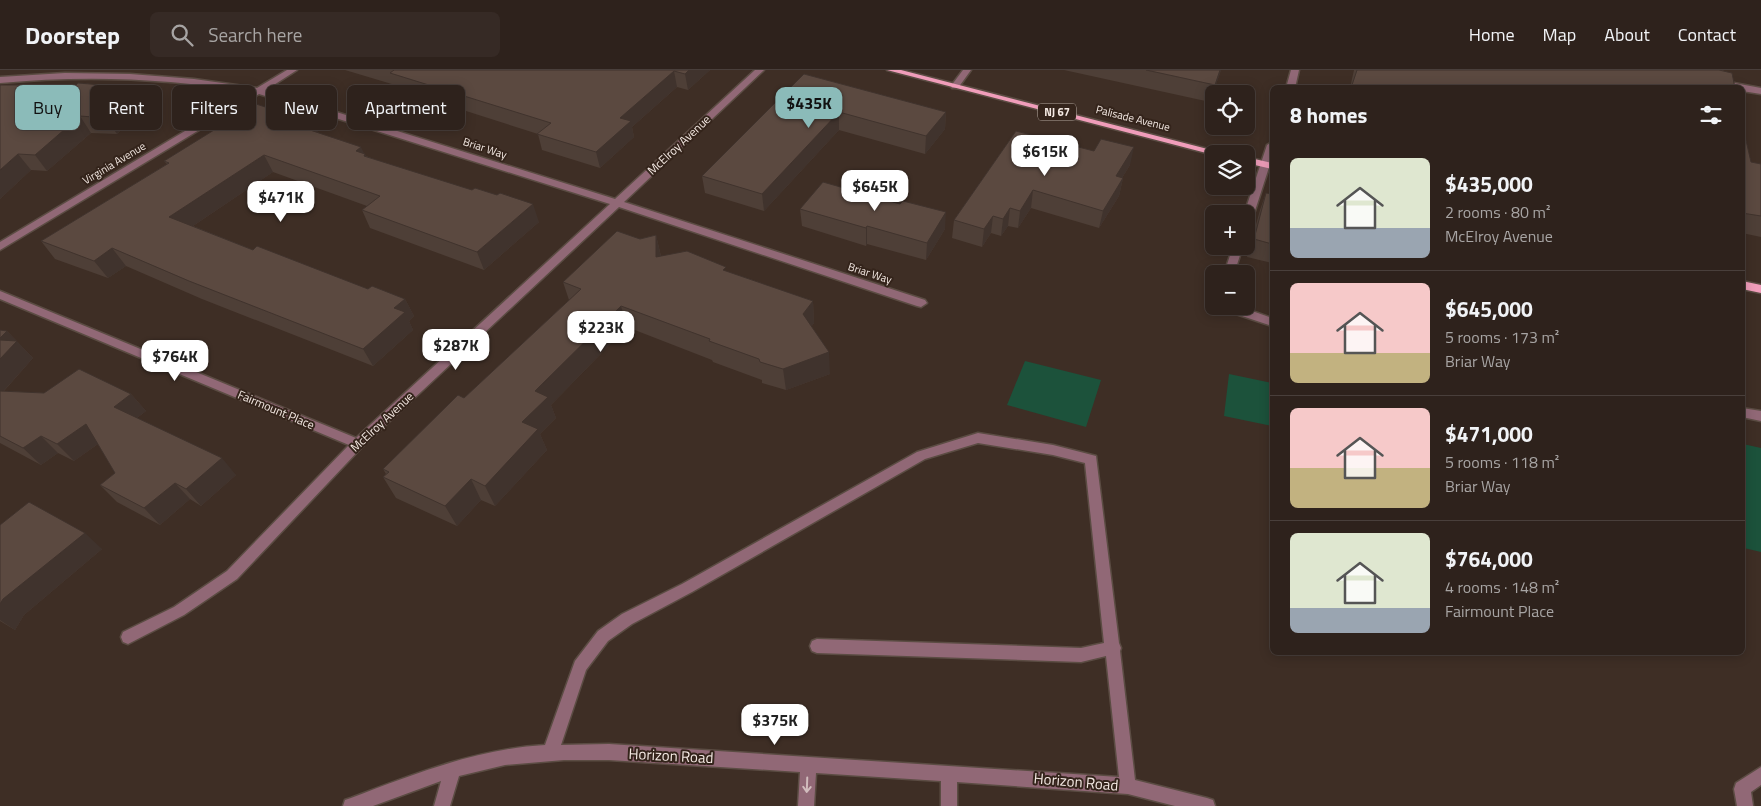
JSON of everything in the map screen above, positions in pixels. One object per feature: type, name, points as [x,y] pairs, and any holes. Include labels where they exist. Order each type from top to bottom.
[{"type":"main road","name":"Palisade Avenue","points":[[891,70],[1205,150]]},
{"type":"main road","points":[[1255,162],[1270,166]]},
{"type":"main road","points":[[1745,286],[1761,289]]},
{"type":"street","name":"Virginia Avenue","points":[[0,247],[293,70]]},
{"type":"street","name":"McElroy Avenue","points":[[128,637],[179,611],[232,575],[358,444],[760,70]]},
{"type":"street","points":[[955,86],[967,70]]},
{"type":"street","points":[[1291,85],[1295,70]]},
{"type":"street","name":"Briar Way","points":[[0,80],[80,76],[158,76],[259,90],[616,203],[922,303]]},
{"type":"street","points":[[1712,82],[1726,85]]},
{"type":"street","points":[[1745,89],[1761,91]]},
{"type":"street","points":[[1254,205],[1270,166]]},
{"type":"street","name":"Fairmount Place","points":[[0,295],[358,444]]},
{"type":"street","points":[[1251,315],[1270,321]]},
{"type":"street","points":[[1745,413],[1761,416]]},
{"type":"street","points":[[551,751],[580,666],[603,636],[627,619],[704,579],[922,455],[978,438],[1053,450],[1092,460],[1128,786]]},
{"type":"street","points":[[817,646],[1081,655],[1114,648]]},
{"type":"street","name":"Horizon Road","points":[[351,806],[414,782],[490,759],[551,751],[609,752],[808,764],[1128,786],[1207,806]]},
{"type":"street","points":[[806,806],[808,764]]},
{"type":"street","points":[[442,806],[453,770]]},
{"type":"street","points":[[949,773],[949,806]]},
{"type":"street","points":[[1744,806],[1742,790],[1761,775]]},
{"type":"green space","points":[[1025,361],[1101,380],[1086,427],[1007,405]]},
{"type":"green space","points":[[1229,374],[1270,383],[1270,426],[1224,416]]},
{"type":"green space","points":[[1745,444],[1761,448],[1761,552],[1745,548]]},
{"type":"building","points":[[394,70],[689,70],[685,74],[674,71],[620,118],[631,121],[596,152],[537,134],[551,123],[465,96],[465,85],[429,85],[390,73]]},
{"type":"building","points":[[1146,70],[1220,70],[1215,85]]},
{"type":"building","points":[[1357,70],[1719,70],[1732,73],[1734,85],[1547,85],[1352,85]]},
{"type":"building","points":[[804,74],[946,112],[926,136],[839,112],[762,194],[702,176]]},
{"type":"building","points":[[78,83],[102,85],[90,85],[90,117],[80,116],[80,85],[76,85]]},
{"type":"building","points":[[0,85],[15,85],[15,130],[64,130],[35,155],[18,154],[0,170]]},
{"type":"building","points":[[256,104],[266,107],[266,130],[310,130],[361,147],[356,151],[365,154],[364,156],[472,190],[475,188],[497,195],[500,193],[533,204],[477,252],[362,210],[380,196],[264,155],[169,217],[253,250],[257,246],[368,289],[372,286],[405,299],[394,308],[405,312],[363,349],[189,281],[112,248],[94,261],[41,241],[169,163],[164,161],[214,130],[256,130]]},
{"type":"building","points":[[1016,131],[1094,151],[1101,139],[1134,147],[1116,176],[1123,178],[1103,211],[1033,190],[1020,211],[1010,208],[1003,219],[993,216],[984,229],[954,220]]},
{"type":"building","points":[[1745,136],[1751,162],[1761,164],[1761,216],[1745,213]]},
{"type":"building","points":[[823,182],[900,204],[903,201],[946,212],[927,243],[800,209]]},
{"type":"building","points":[[1266,193],[1270,194],[1270,243],[1255,239]]},
{"type":"building","points":[[617,231],[640,239],[656,235],[656,257],[687,251],[726,267],[723,270],[813,301],[803,314],[829,352],[783,369],[760,362],[759,359],[709,341],[710,339],[621,306],[535,391],[548,397],[522,422],[538,429],[485,486],[471,479],[445,506],[383,477],[389,472],[383,469],[458,395],[464,398],[581,289],[563,282]]},
{"type":"building","points":[[0,330],[7,331],[0,338]]},
{"type":"building","points":[[0,340],[17,341],[0,359]]},
{"type":"building","points":[[79,369],[131,394],[114,407],[222,458],[186,489],[175,483],[144,508],[100,485],[115,473],[86,424],[57,444],[41,436],[23,448],[0,436],[0,391],[44,393]]},
{"type":"building","points":[[29,502],[85,533],[3,599],[0,604],[0,525]]}]
